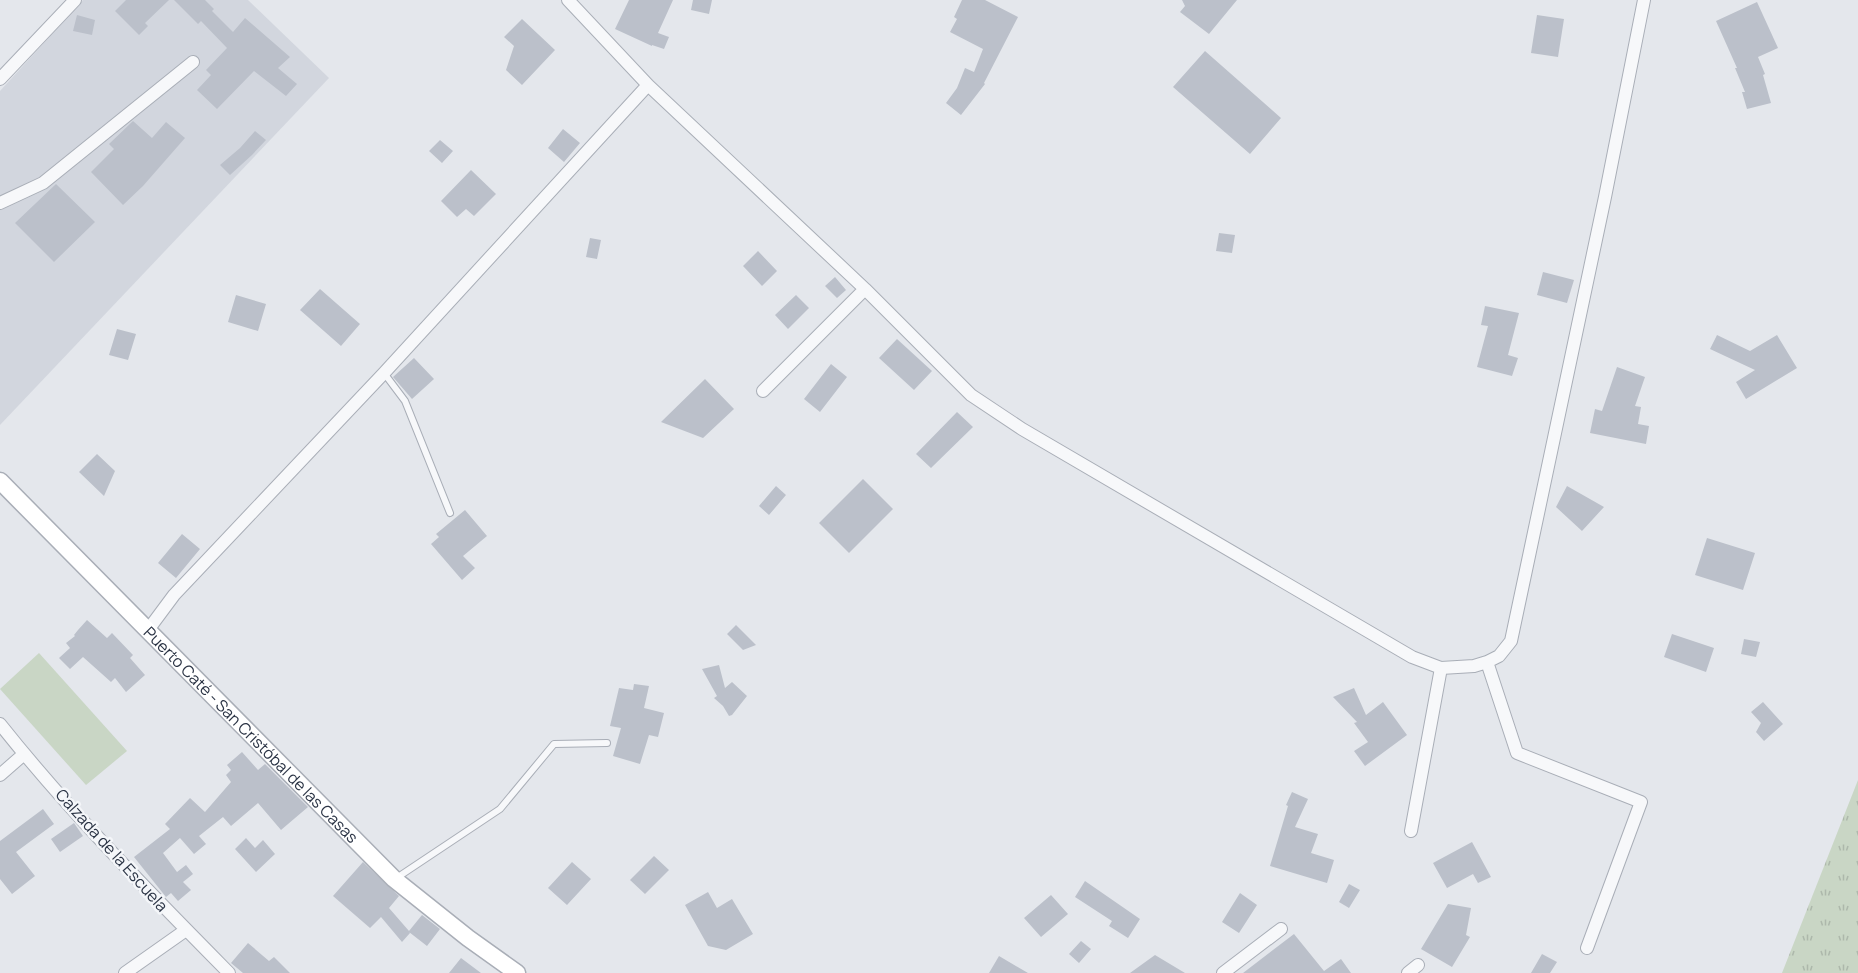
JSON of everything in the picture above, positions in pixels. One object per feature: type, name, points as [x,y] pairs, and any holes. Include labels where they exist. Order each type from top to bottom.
[{"type":"main road","name":"Puerto Caté - San Cristóbal de las Casas","points":[[0,481],[394,879],[468,938],[517,973]]},
{"type":"street","points":[[0,79],[75,0]]},
{"type":"street","points":[[567,0],[648,85],[865,290],[971,395],[1022,429],[1412,657],[1442,668],[1474,666],[1488,662],[1499,656],[1511,641],[1644,0]]},
{"type":"street","points":[[0,203],[43,183],[193,62]]},
{"type":"street","points":[[148,630],[174,595],[384,372],[648,85]]},
{"type":"street","points":[[763,391],[865,290]]},
{"type":"street","points":[[1488,662],[1517,753],[1641,802],[1587,948]]},
{"type":"street","points":[[1411,831],[1442,668]]},
{"type":"street","name":"Calzada de la Escuela","points":[[0,724],[24,754],[153,897],[229,973]]},
{"type":"street","points":[[0,775],[24,754]]},
{"type":"street","points":[[1223,973],[1281,929]]},
{"type":"street","points":[[125,973],[186,930]]},
{"type":"lane","points":[[384,372],[405,401],[450,513]]},
{"type":"lane","points":[[394,879],[500,809],[554,744],[607,743]]},
{"type":"shaded area","points":[[83,0],[248,0],[329,78],[0,425],[0,91]]},
{"type":"green space","points":[[39,653],[127,751],[86,785],[0,689]]},
{"type":"green space","points":[[1858,780],[1858,973],[1782,973]]},
{"type":"building","points":[[126,0],[169,0],[145,23],[148,26],[139,35],[115,11]]},
{"type":"building","points":[[174,0],[205,0],[214,9],[212,11],[233,32],[245,18],[290,57],[278,68],[297,84],[286,96],[254,71],[217,109],[197,90],[211,75],[206,70],[227,48],[201,21],[198,24]]},
{"type":"building","points":[[629,0],[673,0],[658,33],[669,37],[664,49],[615,29]]},
{"type":"building","points":[[693,0],[712,0],[709,14],[691,10]]},
{"type":"building","points":[[962,0],[985,0],[1018,17],[985,84],[961,115],[946,103],[957,88],[965,68],[974,72],[983,49],[950,32],[957,19],[954,17]]},
{"type":"building","points":[[1182,0],[1237,0],[1209,34],[1180,12],[1185,6]]},
{"type":"building","points":[[1757,2],[1778,48],[1758,57],[1765,74],[1763,75],[1771,103],[1747,109],[1742,92],[1745,92],[1735,68],[1737,68],[1716,21]]},
{"type":"building","points":[[77,15],[95,20],[92,35],[73,31]]},
{"type":"building","points":[[1537,15],[1564,19],[1558,57],[1531,53]]},
{"type":"building","points":[[522,19],[555,50],[522,85],[506,70],[514,46],[504,37]]},
{"type":"building","points":[[1205,51],[1281,118],[1250,154],[1173,87]]},
{"type":"building","points":[[133,121],[152,138],[166,122],[185,138],[123,205],[91,172],[114,149],[109,144]]},
{"type":"building","points":[[563,129],[580,143],[564,162],[548,148]]},
{"type":"building","points":[[255,131],[266,140],[230,175],[220,165]]},
{"type":"building","points":[[440,140],[453,151],[442,163],[429,151]]},
{"type":"building","points":[[471,170],[496,194],[474,216],[466,209],[457,217],[441,201]]},
{"type":"building","points":[[56,184],[95,222],[54,262],[15,223]]},
{"type":"building","points":[[1219,233],[1235,235],[1232,253],[1216,251]]},
{"type":"building","points":[[590,238],[601,240],[597,259],[586,257]]},
{"type":"building","points":[[758,251],[777,271],[762,286],[743,266]]},
{"type":"building","points":[[1543,272],[1574,280],[1567,303],[1537,295]]},
{"type":"building","points":[[835,277],[846,290],[837,298],[825,286]]},
{"type":"building","points":[[320,289],[360,324],[341,346],[300,310]]},
{"type":"building","points":[[236,295],[266,304],[258,331],[228,322]]},
{"type":"building","points":[[796,295],[809,308],[788,329],[775,315]]},
{"type":"building","points":[[1485,306],[1519,313],[1508,355],[1518,358],[1512,376],[1477,367],[1488,326],[1481,325]]},
{"type":"building","points":[[117,329],[136,334],[128,360],[109,355]]},
{"type":"building","points":[[1717,335],[1750,351],[1777,335],[1797,368],[1746,399],[1736,382],[1755,370],[1710,349]]},
{"type":"building","points":[[897,339],[932,371],[914,390],[879,358]]},
{"type":"building","points":[[414,358],[434,379],[412,399],[393,377]]},
{"type":"building","points":[[831,364],[847,377],[820,412],[804,399]]},
{"type":"building","points":[[1617,367],[1645,377],[1635,406],[1641,407],[1638,424],[1649,426],[1646,444],[1590,433],[1595,409],[1602,411]]},
{"type":"building","points":[[705,379],[734,409],[703,438],[661,422]]},
{"type":"building","points":[[957,412],[973,427],[931,468],[916,454]]},
{"type":"building","points":[[97,454],[115,471],[104,496],[79,472]]},
{"type":"building","points":[[863,479],[893,509],[849,553],[819,523]]},
{"type":"building","points":[[776,486],[786,495],[769,515],[759,506]]},
{"type":"building","points":[[1567,486],[1604,507],[1582,531],[1556,507]]},
{"type":"building","points":[[465,510],[487,536],[463,556],[475,568],[462,580],[431,544],[439,537],[436,534]]},
{"type":"building","points":[[182,534],[200,549],[176,578],[158,563]]},
{"type":"building","points":[[1707,538],[1755,553],[1743,590],[1695,575]]},
{"type":"building","points":[[87,620],[107,638],[112,633],[133,655],[130,658],[145,675],[126,692],[115,678],[111,682],[83,657],[70,669],[59,658],[70,648],[66,643],[75,636]]},
{"type":"building","points":[[736,625],[756,645],[743,650],[727,634]]},
{"type":"building","points":[[1672,634],[1714,648],[1706,672],[1664,657]]},
{"type":"building","points":[[1744,639],[1760,642],[1756,657],[1741,654]]},
{"type":"building","points":[[719,665],[725,688],[732,682],[747,696],[729,716],[714,698],[717,696],[702,669]]},
{"type":"building","points":[[634,684],[649,686],[644,708],[664,713],[658,737],[649,735],[640,764],[613,756],[621,728],[610,726],[619,688],[633,690]]},
{"type":"building","points":[[1354,688],[1366,715],[1383,702],[1407,735],[1365,766],[1354,751],[1368,742],[1354,723],[1357,722],[1333,697]]},
{"type":"building","points":[[1763,702],[1783,724],[1764,741],[1756,732],[1761,723],[1751,712]]},
{"type":"building","points":[[242,752],[258,770],[265,764],[308,807],[281,830],[258,803],[231,826],[223,817],[199,836],[206,844],[194,854],[180,838],[163,853],[177,872],[186,865],[193,874],[183,882],[191,890],[178,901],[171,893],[166,897],[134,857],[170,829],[165,824],[190,798],[205,812],[231,782],[226,775],[231,770],[227,765]]},
{"type":"building","points":[[1292,792],[1308,799],[1295,827],[1318,834],[1311,853],[1334,860],[1327,883],[1270,866],[1288,806],[1286,805]]},
{"type":"building","points":[[43,809],[54,824],[16,852],[35,876],[12,894],[0,879],[0,841]]},
{"type":"building","points":[[74,823],[83,836],[60,852],[51,839]]},
{"type":"building","points":[[246,838],[255,848],[263,840],[275,854],[256,872],[235,849]]},
{"type":"building","points":[[1472,842],[1491,877],[1478,883],[1473,874],[1447,888],[1433,863]]},
{"type":"building","points":[[654,856],[669,870],[645,894],[630,880]]},
{"type":"building","points":[[363,862],[399,896],[389,908],[409,931],[422,915],[440,929],[427,946],[409,932],[402,942],[381,917],[370,928],[333,896]]},
{"type":"building","points":[[572,862],[591,879],[567,905],[548,888]]},
{"type":"building","points":[[1085,881],[1140,919],[1128,938],[1109,926],[1112,921],[1075,897]]},
{"type":"building","points":[[1349,884],[1360,890],[1349,908],[1339,902]]},
{"type":"building","points":[[708,892],[717,908],[732,899],[753,934],[726,950],[708,946],[685,905]]},
{"type":"building","points":[[1240,893],[1257,905],[1239,933],[1222,922]]},
{"type":"building","points":[[1051,895],[1068,914],[1041,937],[1024,918]]},
{"type":"building","points":[[1448,904],[1471,908],[1466,935],[1470,937],[1452,967],[1421,949]]},
{"type":"building","points":[[1294,934],[1324,971],[1341,959],[1351,973],[1243,973]]},
{"type":"building","points":[[1081,941],[1091,949],[1079,963],[1069,954]]},
{"type":"building","points":[[248,943],[269,961],[274,957],[290,973],[243,973],[231,963]]},
{"type":"building","points":[[1542,954],[1557,962],[1550,973],[1531,973]]},
{"type":"building","points":[[1155,955],[1185,973],[1130,973]]},
{"type":"building","points":[[999,956],[1028,973],[989,973]]},
{"type":"building","points":[[461,958],[481,973],[449,973]]}]
